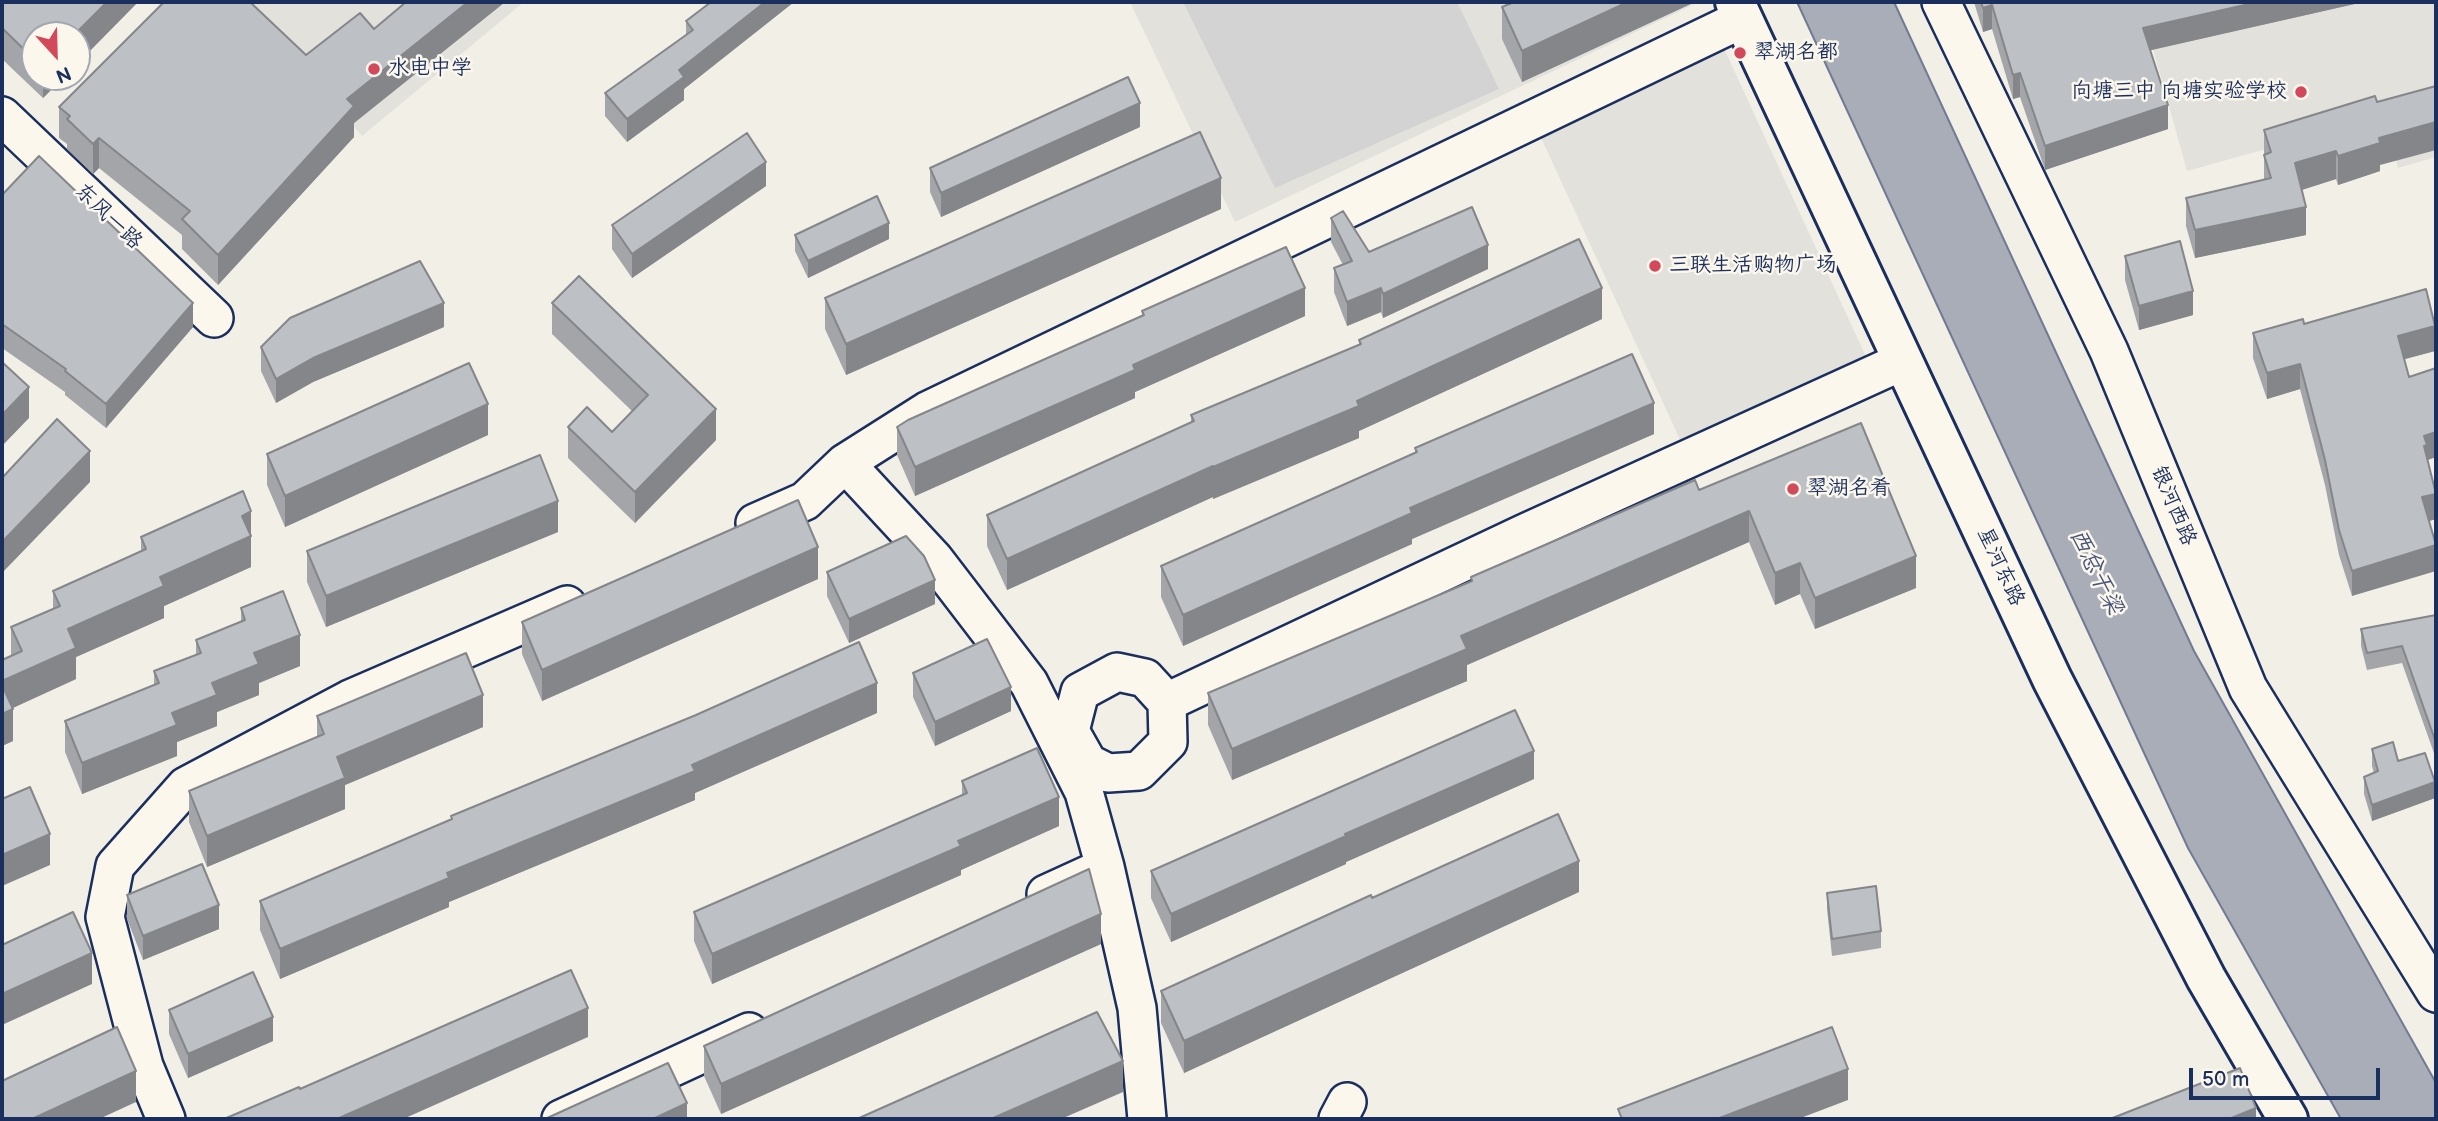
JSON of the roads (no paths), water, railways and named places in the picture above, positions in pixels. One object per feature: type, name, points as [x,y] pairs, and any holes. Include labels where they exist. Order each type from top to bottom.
[{"type":"main road","name":"星河东路","points":[[1739,10],[2052,679],[2206,978],[2288,1119]]},
{"type":"street","name":"银河西路","points":[[1941,2],[2109,351],[2248,688],[2436,993]]},
{"type":"street","points":[[730,534],[805,501],[845,463],[927,411],[1739,10]]},
{"type":"street","name":"东风一路","points":[[2,116],[214,317]]},
{"type":"street","points":[[1167,702],[1538,527],[1903,361]]},
{"type":"street","points":[[845,463],[934,559],[1029,683],[1084,792],[1105,867],[1137,1008],[1147,1119]]},
{"type":"street","points":[[166,1119],[144,1066],[105,917],[115,866],[186,786],[350,699],[592,594]]},
{"type":"street","points":[[1017,908],[1105,867]]},
{"type":"street","points":[[561,1119],[776,1020]]},
{"type":"water","name":"西总干梁","points":[[1797,2],[1894,2],[2194,651],[2436,1083],[2436,1119],[2341,1119],[2188,848]]},
{"type":"place","name":"翠湖名都","points":[[1740,53]]},
{"type":"place","name":"水电中学","points":[[374,69]]},
{"type":"place","name":"向塘三中 向塘实验学校","points":[[2301,92]]},
{"type":"place","name":"三联生活购物广场","points":[[1655,266]]},
{"type":"place","name":"翠湖名肴","points":[[1793,489]]}]
